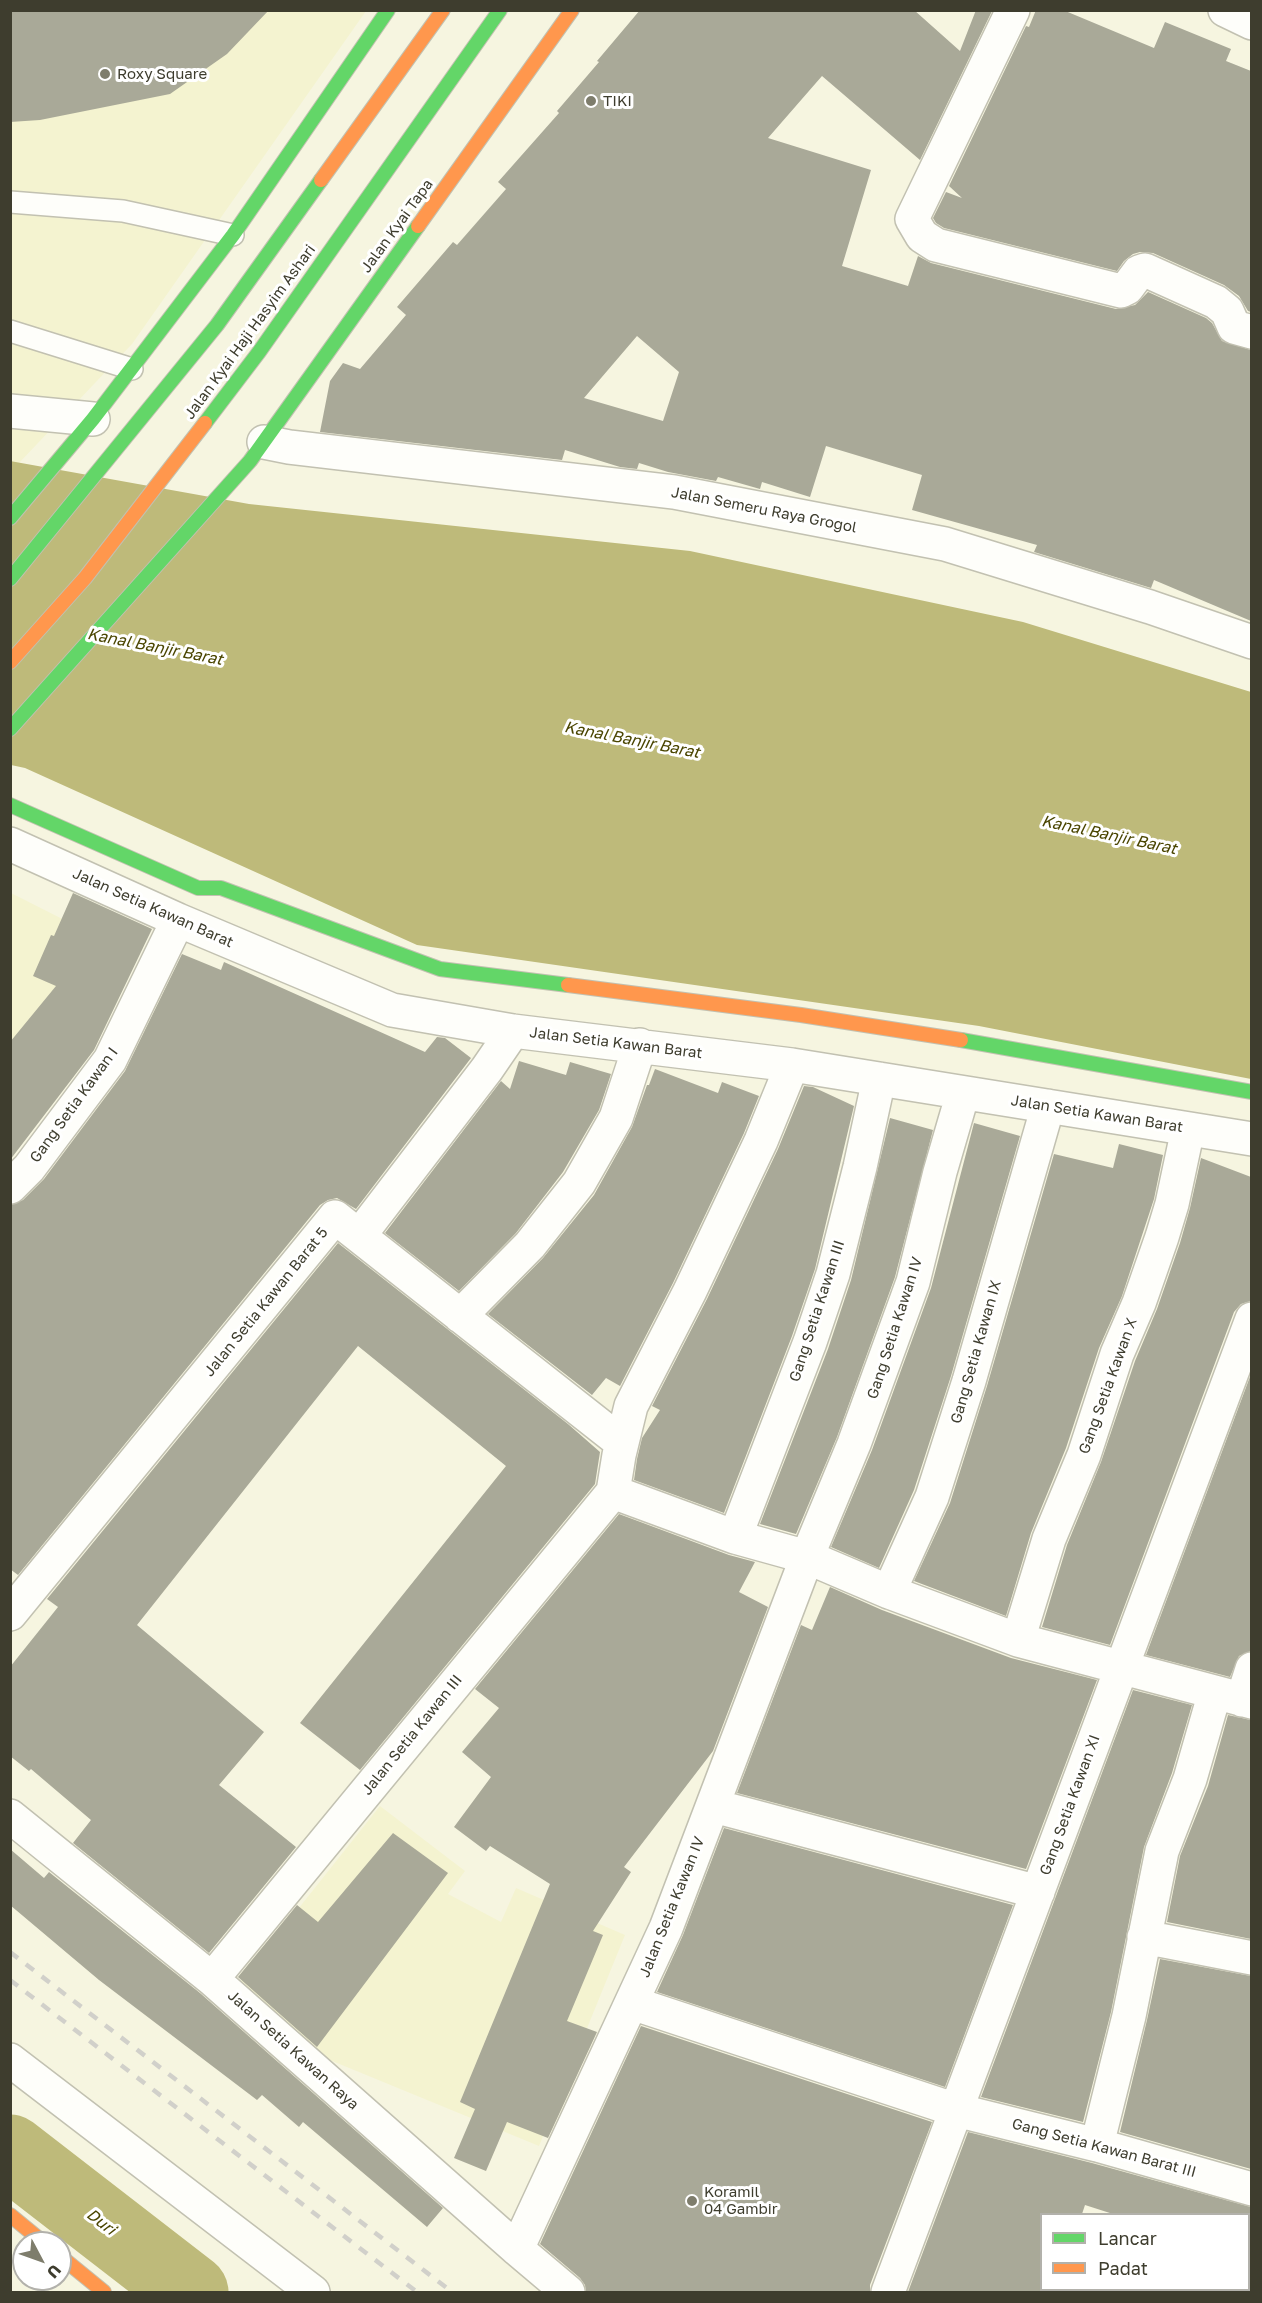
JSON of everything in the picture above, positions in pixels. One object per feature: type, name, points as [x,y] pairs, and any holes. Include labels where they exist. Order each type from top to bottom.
[{"type":"main road","points":[[10,518],[93,419],[233,235],[388,10]]},
{"type":"main road","name":"Jalan Kyai Haji Hasyim Ashari","points":[[10,579],[217,325],[443,10]]},
{"type":"main road","name":"Jalan Kyai Haji Hasyim Ashari","points":[[10,662],[85,578],[259,352],[500,10]]},
{"type":"main road","name":"Jalan Kyai Tapa","points":[[257,451],[572,10]]},
{"type":"main road","points":[[10,729],[257,451]]},
{"type":"main road","points":[[10,805],[198,888],[221,888],[440,969],[801,1015],[996,1045],[1251,1092]]},
{"type":"main road","points":[[205,874],[221,888]]},
{"type":"main road","points":[[10,2215],[29,2231]]},
{"type":"main road","points":[[72,2266],[104,2292]]},
{"type":"street","points":[[1013,10],[912,219],[922,236],[936,245],[1121,291],[1139,272],[1145,270],[1216,302],[1227,311],[1234,327],[1251,332]]},
{"type":"street","points":[[1225,10],[1251,24]]},
{"type":"street","points":[[10,411],[93,419]]},
{"type":"street","name":"Jalan Semeru Raya Grogol","points":[[257,451],[289,447],[674,492],[945,544],[1150,607],[1251,642]]},
{"type":"street","name":"Jalan Setia Kawan Barat","points":[[10,844],[178,920],[392,1010],[513,1031],[792,1065],[1251,1139]]},
{"type":"street","name":"Gang Setia Kawan I","points":[[10,1187],[29,1168],[110,1060],[178,920]]},
{"type":"street","points":[[359,1236],[487,1069],[513,1031]]},
{"type":"street","points":[[460,1316],[530,1245],[579,1183],[616,1118],[640,1045]]},
{"type":"street","points":[[792,1065],[761,1141],[690,1291],[631,1406],[613,1492],[735,1537],[807,1557],[889,1592],[1018,1640],[1236,1698]]},
{"type":"street","name":"Gang Setia Kawan III","points":[[735,1537],[810,1342],[833,1274],[879,1079]]},
{"type":"street","name":"Gang Setia Kawan IV","points":[[807,1557],[854,1444],[913,1282],[940,1172],[963,1093]]},
{"type":"street","name":"Gang Setia Kawan IX","points":[[889,1592],[935,1486],[969,1381],[1048,1106]]},
{"type":"street","name":"Gang Setia Kawan X","points":[[1018,1640],[1049,1539],[1084,1455],[1117,1354],[1139,1303],[1162,1237],[1172,1204],[1188,1129]]},
{"type":"street","name":"Jalan Setia Kawan Barat 5","points":[[16,1596],[335,1217],[622,1443]]},
{"type":"street","name":"Gang Setia Kawan XI","points":[[888,2292],[1251,1319]]},
{"type":"street","name":"Jalan Setia Kawan III","points":[[212,1978],[613,1492]]},
{"type":"street","name":"Jalan Setia Kawan IV","points":[[517,2249],[666,1928],[807,1557]]},
{"type":"street","points":[[1097,2145],[1130,2016],[1162,1851],[1190,1779],[1251,1669]]},
{"type":"street","points":[[714,1806],[1038,1892]]},
{"type":"street","name":"Jalan Setia Kawan Raya","points":[[10,1816],[212,1978],[568,2292]]},
{"type":"street","points":[[1144,1936],[1251,1958]]},
{"type":"street","name":"Gang Setia Kawan Barat III","points":[[632,2003],[956,2110],[1097,2145],[1251,2189]]},
{"type":"street","points":[[10,2060],[313,2292]]},
{"type":"lane","points":[[10,202],[123,211],[233,235]]},
{"type":"lane","points":[[10,331],[132,369]]},
{"type":"shaded area","points":[[11,11],[366,11],[132,344],[19,463],[11,462]]},
{"type":"shaded area","points":[[11,893],[98,937],[11,1042]]},
{"type":"shaded area","points":[[380,1806],[465,1871],[448,1894],[501,1922],[516,1888],[625,1935],[539,2146],[320,2056],[236,1987]]},
{"type":"water","name":"Kanal Banjir Barat","points":[[10,461],[249,504],[690,551],[1023,622],[1251,692],[1251,1079],[979,1026],[417,945],[25,768],[11,765]]},
{"type":"building","name":"Roxy Square","points":[[10,10],[269,10],[227,54],[170,94],[40,120],[10,122]]},
{"type":"building","points":[[640,10],[914,10],[960,51],[976,10],[992,11],[920,160],[822,76],[768,138],[871,170],[842,266],[908,286],[918,256],[931,263],[1116,309],[1135,305],[1148,292],[1206,318],[1212,323],[1222,341],[1251,350],[1251,621],[1154,580],[1151,588],[1034,552],[1037,545],[912,510],[922,475],[826,446],[810,497],[762,482],[760,489],[718,477],[716,481],[668,472],[639,463],[637,469],[620,467],[565,450],[562,460],[320,432],[330,381],[343,363],[360,369],[406,315],[397,307],[453,242],[457,245],[506,189],[498,182],[559,113],[557,111],[599,62],[597,61]],"holes":[[[637,336],[679,372],[663,421],[584,398]]]},
{"type":"building","points":[[1036,10],[1063,10],[1154,48],[1165,22],[1231,49],[1226,61],[1251,71],[1251,312],[1239,296],[1224,285],[1153,253],[1133,254],[1117,271],[944,228],[936,223],[933,218],[946,192],[962,198],[949,186],[1026,26],[1029,27]]},
{"type":"building","points":[[73,893],[152,929],[94,1050],[10,1160],[10,1042],[56,986],[33,976]]},
{"type":"building","points":[[182,954],[221,970],[224,962],[425,1052],[437,1037],[445,1038],[471,1058],[356,1209],[337,1198],[320,1205],[18,1575],[10,1569],[10,1205],[23,1200],[44,1179],[125,1071]]},
{"type":"building","points":[[519,1061],[566,1075],[570,1062],[611,1074],[599,1110],[563,1172],[516,1233],[459,1291],[385,1233],[501,1081],[510,1089]]},
{"type":"building","points":[[655,1069],[718,1093],[722,1082],[759,1096],[744,1133],[673,1283],[620,1386],[606,1378],[592,1395],[488,1314],[543,1258],[594,1195],[632,1127]]},
{"type":"building","points":[[804,1086],[813,1087],[854,1106],[815,1269],[792,1336],[724,1513],[634,1480],[637,1459],[642,1438],[660,1410],[652,1406],[707,1299],[778,1149]]},
{"type":"building","points":[[890,1118],[933,1130],[895,1277],[837,1437],[796,1534],[760,1524],[828,1349],[851,1280]]},
{"type":"building","points":[[974,1123],[1020,1136],[951,1376],[914,1490],[879,1568],[831,1547],[872,1450],[931,1288]]},
{"type":"building","points":[[1119,1144],[1163,1155],[1154,1199],[1122,1296],[1099,1348],[1066,1448],[1031,1533],[1006,1616],[914,1581],[950,1503],[987,1386],[1054,1154],[1113,1168]]},
{"type":"building","points":[[1201,1158],[1251,1177],[1251,1301],[1241,1304],[1234,1312],[1110,1645],[1042,1627],[1067,1545],[1101,1462],[1135,1361],[1157,1309],[1180,1243]]},
{"type":"building","points":[[338,1243],[568,1424],[600,1452],[595,1484],[360,1770],[300,1723],[506,1466],[358,1346],[137,1625],[264,1732],[219,1785],[296,1847],[209,1953],[73,1843],[91,1820],[31,1769],[29,1771],[10,1756],[10,1667],[58,1607],[47,1599]]},
{"type":"building","points":[[1251,1374],[1251,1651],[1239,1656],[1230,1677],[1146,1655]]},
{"type":"building","points":[[619,1514],[729,1555],[755,1562],[739,1592],[768,1607],[713,1751],[624,1867],[631,1872],[593,1931],[603,1935],[567,2021],[597,2032],[548,2138],[507,2122],[486,2171],[454,2158],[475,2109],[460,2102],[550,1884],[490,1846],[486,1851],[454,1827],[491,1777],[462,1752],[499,1708],[475,1689]]},
{"type":"building","points":[[830,1587],[882,1610],[1011,1658],[1097,1680],[1026,1869],[737,1793],[801,1625],[812,1630]]},
{"type":"building","points":[[1133,1690],[1192,1705],[1172,1773],[1144,1847],[1111,2012],[1083,2122],[981,2097]]},
{"type":"building","points":[[1228,1715],[1251,1720],[1251,1939],[1167,1922],[1180,1856],[1208,1786]]},
{"type":"building","points":[[724,1828],[1013,1905],[945,2087],[657,1992],[683,1935]]},
{"type":"building","points":[[393,1833],[448,1873],[317,2047],[238,1977],[297,1905],[318,1922]]},
{"type":"building","points":[[10,1849],[44,1878],[49,1872],[200,1993],[443,2208],[427,2227],[303,2122],[299,2127],[262,2095],[257,2100],[99,1980],[10,1905]]},
{"type":"building","points":[[1160,1959],[1251,1976],[1251,2169],[1120,2132]]},
{"type":"building","points":[[641,2026],[932,2122],[870,2285],[870,2292],[586,2292],[585,2285],[580,2278],[540,2244]]},
{"type":"building","points":[[968,2132],[1092,2163],[1251,2207],[1251,2214],[1110,2213],[1085,2205],[1082,2213],[1040,2213],[1041,2292],[908,2292]]},
{"type":"waterway","name":"Duri","points":[[10,2152],[191,2292]]},
{"type":"railway","points":[[10,1952],[452,2292]]},
{"type":"railway","points":[[10,1980],[417,2292]]},
{"type":"traffic: fast","points":[[10,518],[93,419],[233,235],[388,10]]},
{"type":"traffic: fast","points":[[205,423],[259,352],[500,10]]},
{"type":"traffic: fast","points":[[10,579],[217,325],[321,180]]},
{"type":"traffic: fast","points":[[10,729],[250,461],[418,226]]},
{"type":"traffic: fast","points":[[10,805],[198,888],[221,888],[440,969],[568,985]]},
{"type":"traffic: fast","points":[[961,1040],[1252,1092]]},
{"type":"traffic: slow","points":[[321,180],[443,10]]},
{"type":"traffic: slow","points":[[418,226],[572,10]]},
{"type":"traffic: slow","points":[[10,662],[85,578],[205,423]]},
{"type":"traffic: slow","points":[[568,985],[801,1015],[961,1040]]},
{"type":"traffic: slow","points":[[10,2215],[29,2231]]},
{"type":"traffic: slow","points":[[72,2266],[104,2292]]},
{"type":"place","name":"Roxy Square","points":[[105,74]]},
{"type":"place","name":"TIKI","points":[[591,101]]},
{"type":"place","name":"Koramil 04 Gambir","points":[[692,2201]]}]
